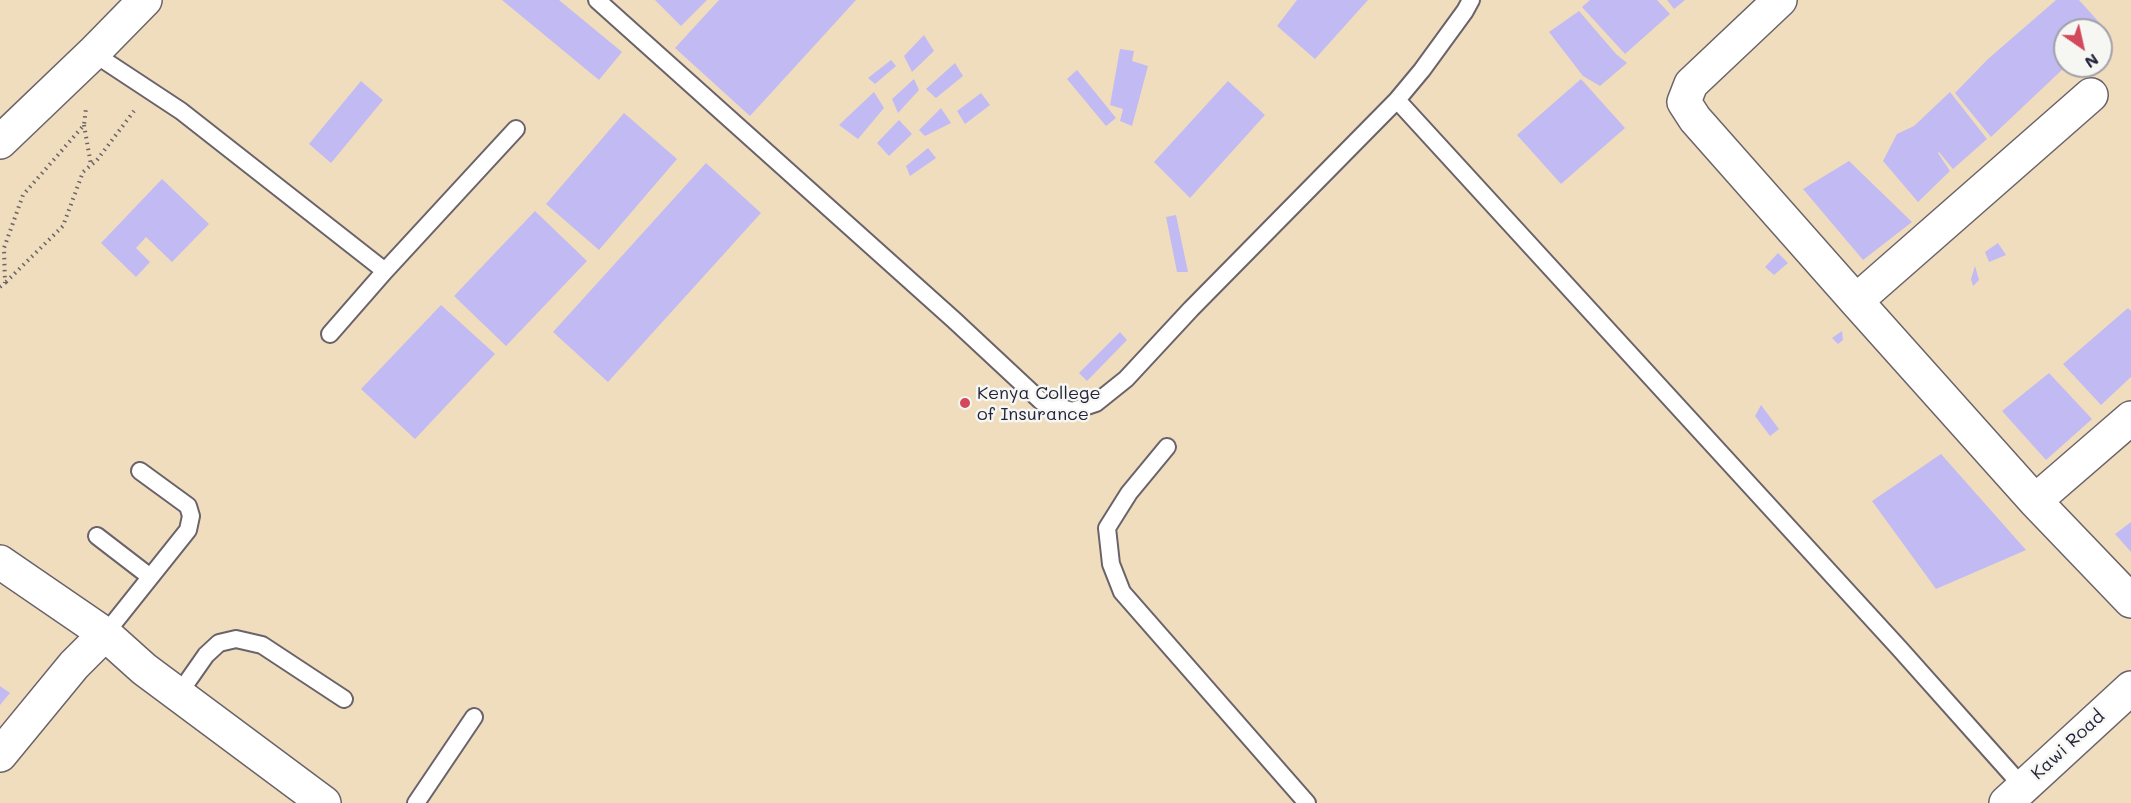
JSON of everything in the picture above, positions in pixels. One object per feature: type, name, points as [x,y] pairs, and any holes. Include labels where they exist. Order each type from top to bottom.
[{"type":"street","points":[[0,142],[93,54],[145,0]]},
{"type":"street","points":[[1780,0],[1691,84],[1684,102],[1695,119],[2035,501],[2131,601]]},
{"type":"street","points":[[1856,301],[2091,95]]},
{"type":"street","points":[[2035,501],[2131,418]]},
{"type":"street","points":[[0,562],[105,634],[144,669],[324,803]]},
{"type":"street","points":[[0,755],[74,665],[105,634]]},
{"type":"street","name":"Kawi Road","points":[[2014,795],[2131,688]]},
{"type":"lane","points":[[597,0],[1042,402],[1071,411],[1096,403],[1126,380],[1191,309],[1397,100],[1422,70],[1471,0]]},
{"type":"lane","points":[[93,54],[181,111],[385,271]]},
{"type":"lane","points":[[1397,100],[1899,648],[2014,795]]},
{"type":"lane","points":[[330,334],[516,129]]},
{"type":"lane","points":[[1167,447],[1129,493],[1107,528],[1112,564],[1122,592],[1307,803]]},
{"type":"lane","points":[[105,634],[188,530],[192,516],[188,506],[140,471]]},
{"type":"lane","points":[[97,536],[149,576]]},
{"type":"lane","points":[[178,694],[212,649],[219,643],[236,639],[262,645],[344,699]]},
{"type":"lane","points":[[416,803],[474,717]]},
{"type":"path","points":[[83,172],[92,165],[84,125],[93,54]]},
{"type":"path","points":[[0,287],[63,226],[83,172],[97,160],[149,92]]},
{"type":"path","points":[[5,283],[4,248],[23,195],[84,125]]},
{"type":"building","points":[[502,0],[559,0],[622,52],[599,80]]},
{"type":"building","points":[[655,0],[707,0],[681,26]]},
{"type":"building","points":[[719,0],[856,0],[750,116],[675,48]]},
{"type":"building","points":[[1297,0],[1368,0],[1315,59],[1277,26]]},
{"type":"building","points":[[1590,0],[1657,0],[1670,14],[1625,54],[1582,7]]},
{"type":"building","points":[[1667,0],[1685,0],[1674,9]]},
{"type":"building","points":[[2056,0],[2079,0],[2095,18],[2053,18],[2053,78],[1991,137],[1955,93],[1988,59]]},
{"type":"building","points":[[1579,11],[1616,54],[1627,63],[1600,86],[1583,76],[1549,32]]},
{"type":"building","points":[[924,35],[934,51],[912,72],[904,56]]},
{"type":"building","points":[[1120,49],[1134,51],[1132,61],[1148,66],[1132,126],[1120,121],[1123,109],[1110,105]]},
{"type":"building","points":[[891,60],[896,66],[875,84],[868,78]]},
{"type":"building","points":[[955,63],[963,76],[936,98],[926,89]]},
{"type":"building","points":[[1077,70],[1116,118],[1106,126],[1067,79]]},
{"type":"building","points":[[914,79],[919,90],[898,113],[892,99]]},
{"type":"building","points":[[1581,79],[1625,128],[1561,184],[1517,135]]},
{"type":"building","points":[[361,81],[383,100],[331,163],[309,144]]},
{"type":"building","points":[[1228,81],[1265,115],[1190,198],[1154,162]]},
{"type":"building","points":[[874,92],[884,108],[858,139],[839,125]]},
{"type":"building","points":[[1950,92],[1987,139],[1953,169],[1939,152],[1950,171],[1918,202],[1883,161],[1897,134],[1914,126]]},
{"type":"building","points":[[981,93],[990,105],[965,124],[957,111]]},
{"type":"building","points":[[941,108],[951,123],[925,136],[919,130]]},
{"type":"building","points":[[624,113],[677,159],[599,250],[546,204]]},
{"type":"building","points":[[899,120],[912,134],[889,156],[877,143]]},
{"type":"building","points":[[928,148],[936,158],[910,176],[906,166]]},
{"type":"building","points":[[1849,161],[1912,222],[1863,260],[1803,189]]},
{"type":"building","points":[[706,163],[761,213],[608,382],[553,332]]},
{"type":"building","points":[[162,179],[209,224],[172,262],[146,237],[136,248],[150,262],[136,277],[101,243]]},
{"type":"building","points":[[535,211],[587,261],[506,346],[454,296]]},
{"type":"building","points":[[1176,215],[1188,272],[1177,272],[1166,217]]},
{"type":"building","points":[[1998,243],[2006,255],[1989,262],[1985,252]]},
{"type":"building","points":[[1778,253],[1788,263],[1774,275],[1765,267]]},
{"type":"building","points":[[1975,266],[1979,280],[1973,286],[1971,279]]},
{"type":"building","points":[[441,305],[495,354],[415,439],[361,389]]},
{"type":"building","points":[[2128,308],[2131,311],[2131,377],[2101,405],[2063,364]]},
{"type":"building","points":[[1842,331],[1843,340],[1838,344],[1832,338]]},
{"type":"building","points":[[1120,332],[1127,340],[1087,381],[1079,373]]},
{"type":"building","points":[[2049,373],[2092,419],[2046,460],[2002,411]]},
{"type":"building","points":[[1761,405],[1779,429],[1770,436],[1755,416]]},
{"type":"building","points":[[1941,454],[2026,550],[1936,589],[1872,501]]},
{"type":"building","points":[[2131,522],[2131,552],[2115,534]]},
{"type":"building","points":[[0,686],[10,693],[0,705]]},
{"type":"place","name":"Kenya College of Insurance","points":[[965,403]]}]
